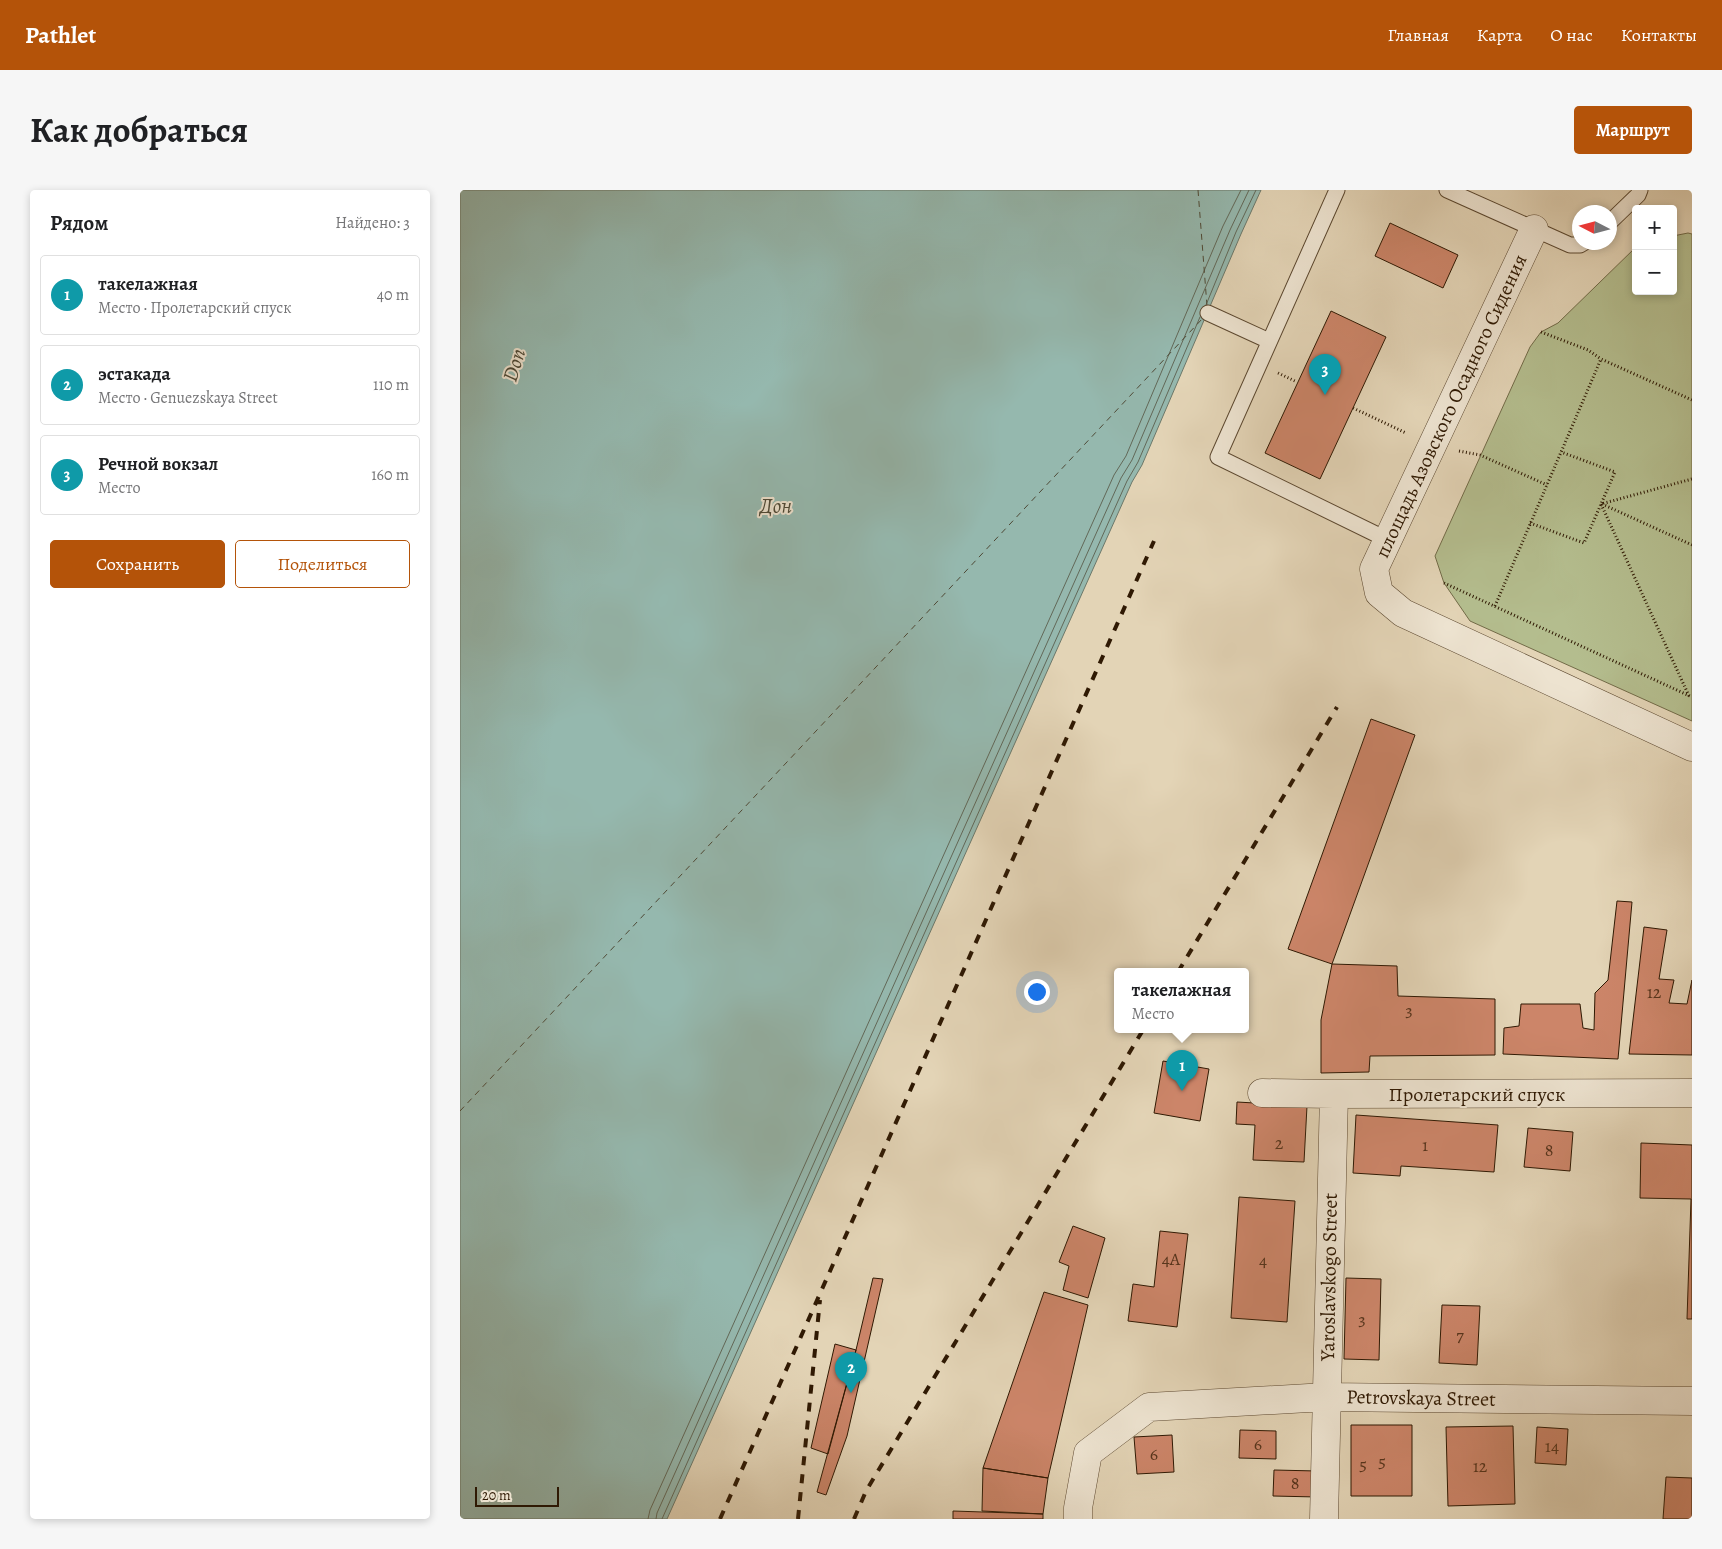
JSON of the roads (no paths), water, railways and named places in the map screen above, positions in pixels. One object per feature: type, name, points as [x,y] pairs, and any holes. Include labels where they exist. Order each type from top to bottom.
[{"type":"street","name":"площадь Азовского Осадного Сидения","points":[[1534,229],[1374,569],[1379,593],[1403,613],[1692,747]]},
{"type":"street","name":"Пролетарский спуск","points":[[1262,1093],[1692,1093]]},
{"type":"street","name":"Yaroslavskogo Street","points":[[1324,1519],[1334,1094]]},
{"type":"street","name":"Petrovskaya Street","points":[[1078,1519],[1078,1508],[1088,1452],[1149,1407],[1326,1396],[1692,1401]]},
{"type":"lane","points":[[1337,190],[1218,457],[1388,540]]},
{"type":"lane","points":[[1447,190],[1572,245]]},
{"type":"lane","points":[[1617,215],[1638,195],[1640,190]]},
{"type":"lane","points":[[1208,313],[1269,341]]},
{"type":"water","name":"Дон","points":[[460,190],[1261,190],[1142,465],[1132,482],[667,1519],[460,1519]]},
{"type":"railway","points":[[720,1519],[1154,541]]},
{"type":"railway","points":[[1180,968],[1337,707]]},
{"type":"railway","points":[[854,1519],[866,1491],[1141,1033]]},
{"type":"railway","points":[[798,1519],[820,1300]]},
{"type":"place","name":"Речной вокзал","points":[[1325,395]]},
{"type":"place","name":"такелажная","points":[[1182,1091]]},
{"type":"place","name":"эстакада","points":[[851,1393]]},
{"type":"water label","name":"Don","points":[[514,365]]}]
